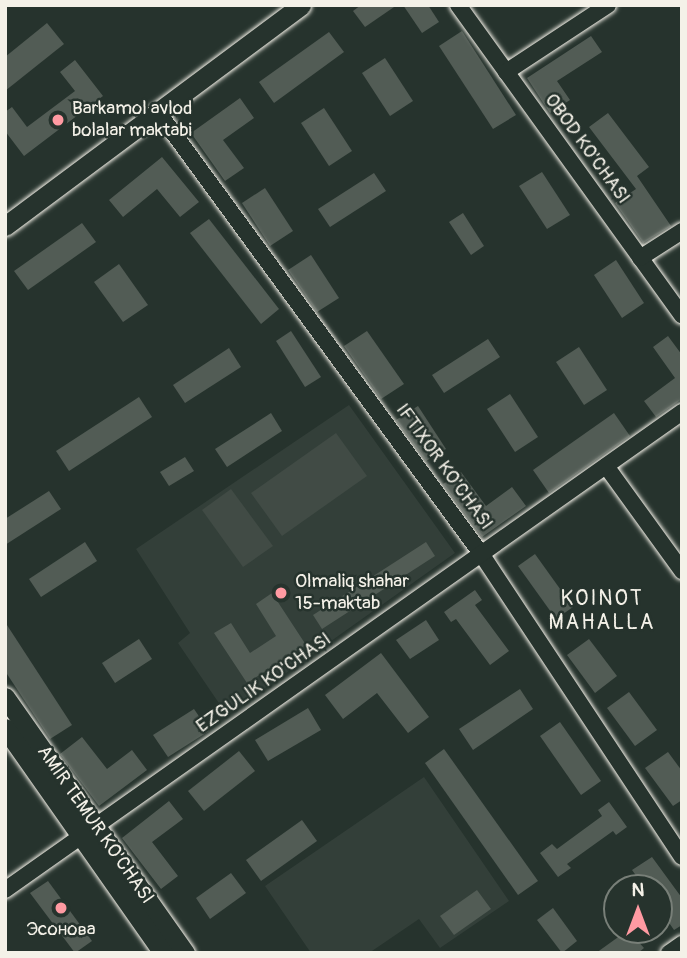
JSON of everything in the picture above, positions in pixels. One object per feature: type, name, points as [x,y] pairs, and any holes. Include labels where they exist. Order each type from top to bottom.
[{"type":"main road","points":[[5,226],[301,5]]},
{"type":"main road","name":"AMIR TEMUR KO'CHASI","points":[[5,697],[163,953]]},
{"type":"main road","name":"AMIR TEMUR KO'CHASI","points":[[5,728],[185,953]]},
{"type":"street","name":"OBOD KO'CHASI","points":[[458,5],[682,316]]},
{"type":"street","points":[[506,72],[608,5]]},
{"type":"street","name":"IFTIXOR KO'CHASI","points":[[158,112],[482,555],[682,857]]},
{"type":"street","points":[[640,258],[682,231]]},
{"type":"street","name":"EZGULIK KO'CHASI","points":[[5,890],[682,412]]},
{"type":"street","points":[[606,466],[682,571]]},
{"type":"street","points":[[669,953],[682,944]]},
{"type":"shaded area","name":"Olmaliq shahar 15-maktab","points":[[349,405],[455,553],[227,715],[178,643],[190,633],[136,549]]},
{"type":"shaded area","points":[[336,433],[367,476],[282,536],[251,493]]},
{"type":"shaded area","points":[[231,489],[273,546],[243,567],[202,510]]},
{"type":"shaded area","points":[[424,777],[509,901],[440,948],[419,919],[369,953],[311,953],[265,886]]},
{"type":"building","points":[[361,5],[397,5],[365,27],[353,11]]},
{"type":"building","points":[[403,5],[428,5],[439,22],[422,33]]},
{"type":"building","points":[[47,23],[64,44],[5,91],[5,57]]},
{"type":"building","points":[[462,31],[516,115],[493,129],[439,46]]},
{"type":"building","points":[[329,32],[344,52],[274,103],[259,82]]},
{"type":"building","points":[[591,36],[602,52],[557,81],[570,100],[550,113],[527,78]]},
{"type":"building","points":[[385,58],[413,101],[390,116],[362,73]]},
{"type":"building","points":[[75,60],[103,96],[24,156],[5,131],[5,112],[12,107],[27,127],[75,91],[60,72]]},
{"type":"building","points":[[240,98],[254,118],[223,140],[244,168],[225,181],[191,133]]},
{"type":"building","points":[[324,108],[352,151],[329,166],[301,123]]},
{"type":"building","points":[[608,113],[649,167],[637,176],[671,226],[643,243],[615,203],[636,189],[589,127]]},
{"type":"building","points":[[162,157],[199,202],[180,217],[157,189],[123,217],[109,200]]},
{"type":"building","points":[[542,172],[570,215],[547,229],[519,186]]},
{"type":"building","points":[[374,173],[386,191],[330,227],[318,209]]},
{"type":"building","points":[[265,188],[293,231],[270,246],[242,203]]},
{"type":"building","points":[[463,213],[484,246],[471,255],[449,222]]},
{"type":"building","points":[[209,219],[279,309],[261,324],[190,233]]},
{"type":"building","points":[[82,223],[96,242],[28,290],[14,271]]},
{"type":"building","points":[[311,255],[339,298],[317,312],[288,270]]},
{"type":"building","points":[[616,260],[644,303],[622,318],[594,275]]},
{"type":"building","points":[[119,264],[148,305],[123,322],[94,282]]},
{"type":"building","points":[[291,331],[321,377],[305,387],[276,341]]},
{"type":"building","points":[[367,331],[404,384],[381,399],[344,346]]},
{"type":"building","points":[[668,336],[682,355],[682,399],[656,417],[644,401],[675,378],[653,347]]},
{"type":"building","points":[[488,339],[500,357],[444,393],[432,375]]},
{"type":"building","points":[[579,347],[607,390],[584,405],[556,362]]},
{"type":"building","points":[[229,348],[241,367],[185,403],[173,385]]},
{"type":"building","points":[[510,394],[538,437],[515,452],[487,409]]},
{"type":"building","points":[[139,397],[152,417],[69,471],[56,451]]},
{"type":"building","points":[[418,406],[446,449],[426,461],[396,420]]},
{"type":"building","points":[[271,413],[282,431],[227,467],[215,449]]},
{"type":"building","points":[[614,413],[630,436],[549,493],[533,470]]},
{"type":"building","points":[[185,457],[194,471],[169,486],[160,472]]},
{"type":"building","points":[[461,472],[486,506],[512,487],[526,506],[482,537],[443,484]]},
{"type":"building","points":[[49,491],[61,509],[5,545],[5,519]]},
{"type":"building","points":[[85,542],[97,561],[41,597],[29,579]]},
{"type":"building","points":[[426,542],[435,556],[322,629],[313,615]]},
{"type":"building","points":[[535,554],[573,607],[556,619],[518,566]]},
{"type":"building","points":[[475,590],[482,600],[475,605],[509,651],[490,665],[456,619],[451,622],[444,612]]},
{"type":"building","points":[[272,593],[306,645],[247,683],[214,633],[231,623],[250,653],[276,636],[256,604]]},
{"type":"building","points":[[426,620],[439,640],[410,659],[396,640]]},
{"type":"building","points":[[5,622],[72,725],[50,739],[5,671]]},
{"type":"building","points":[[139,639],[152,659],[115,683],[102,663]]},
{"type":"building","points":[[589,639],[617,676],[595,693],[567,655]]},
{"type":"building","points":[[381,653],[429,717],[408,733],[377,693],[343,719],[325,695]]},
{"type":"building","points":[[520,689],[533,709],[473,750],[459,729]]},
{"type":"building","points":[[629,692],[657,730],[635,746],[607,708]]},
{"type":"building","points":[[308,708],[321,730],[268,761],[255,740]]},
{"type":"building","points":[[194,709],[209,731],[168,757],[153,735]]},
{"type":"building","points":[[560,722],[601,781],[581,795],[540,736]]},
{"type":"building","points":[[82,737],[107,769],[132,750],[147,770],[99,806],[60,754]]},
{"type":"building","points":[[444,749],[538,881],[518,895],[425,763]]},
{"type":"building","points":[[239,751],[255,771],[204,811],[188,791]]},
{"type":"building","points":[[668,752],[682,771],[682,800],[673,806],[645,768]]},
{"type":"building","points":[[169,801],[183,819],[152,842],[178,876],[161,889],[122,838]]},
{"type":"building","points":[[609,802],[627,827],[616,835],[613,831],[567,864],[571,868],[558,877],[540,853],[552,844],[557,849],[602,816],[598,810]]},
{"type":"building","points":[[302,820],[317,841],[261,881],[246,860]]},
{"type":"building","points":[[652,857],[664,874],[635,874],[632,870]]},
{"type":"building","points":[[231,873],[246,893],[210,919],[196,898]]},
{"type":"building","points":[[48,881],[92,941],[75,953],[30,893]]},
{"type":"building","points":[[673,886],[682,898],[682,925],[674,930]]},
{"type":"building","points":[[477,890],[491,909],[454,935],[440,916]]},
{"type":"building","points":[[553,908],[577,941],[562,953],[537,920]]},
{"type":"building","points":[[609,944],[640,944],[644,948],[638,953],[596,953]]},
{"type":"place","name":"Barkamol avlod bolalar maktabi","points":[[58,120]]},
{"type":"place","name":"Olmaliq shahar 15-maktab","points":[[281,593]]},
{"type":"place","name":"Эсонова","points":[[61,908]]},
{"type":"district","name":"KOINOT MAHALLA","points":[[602,611]]}]
